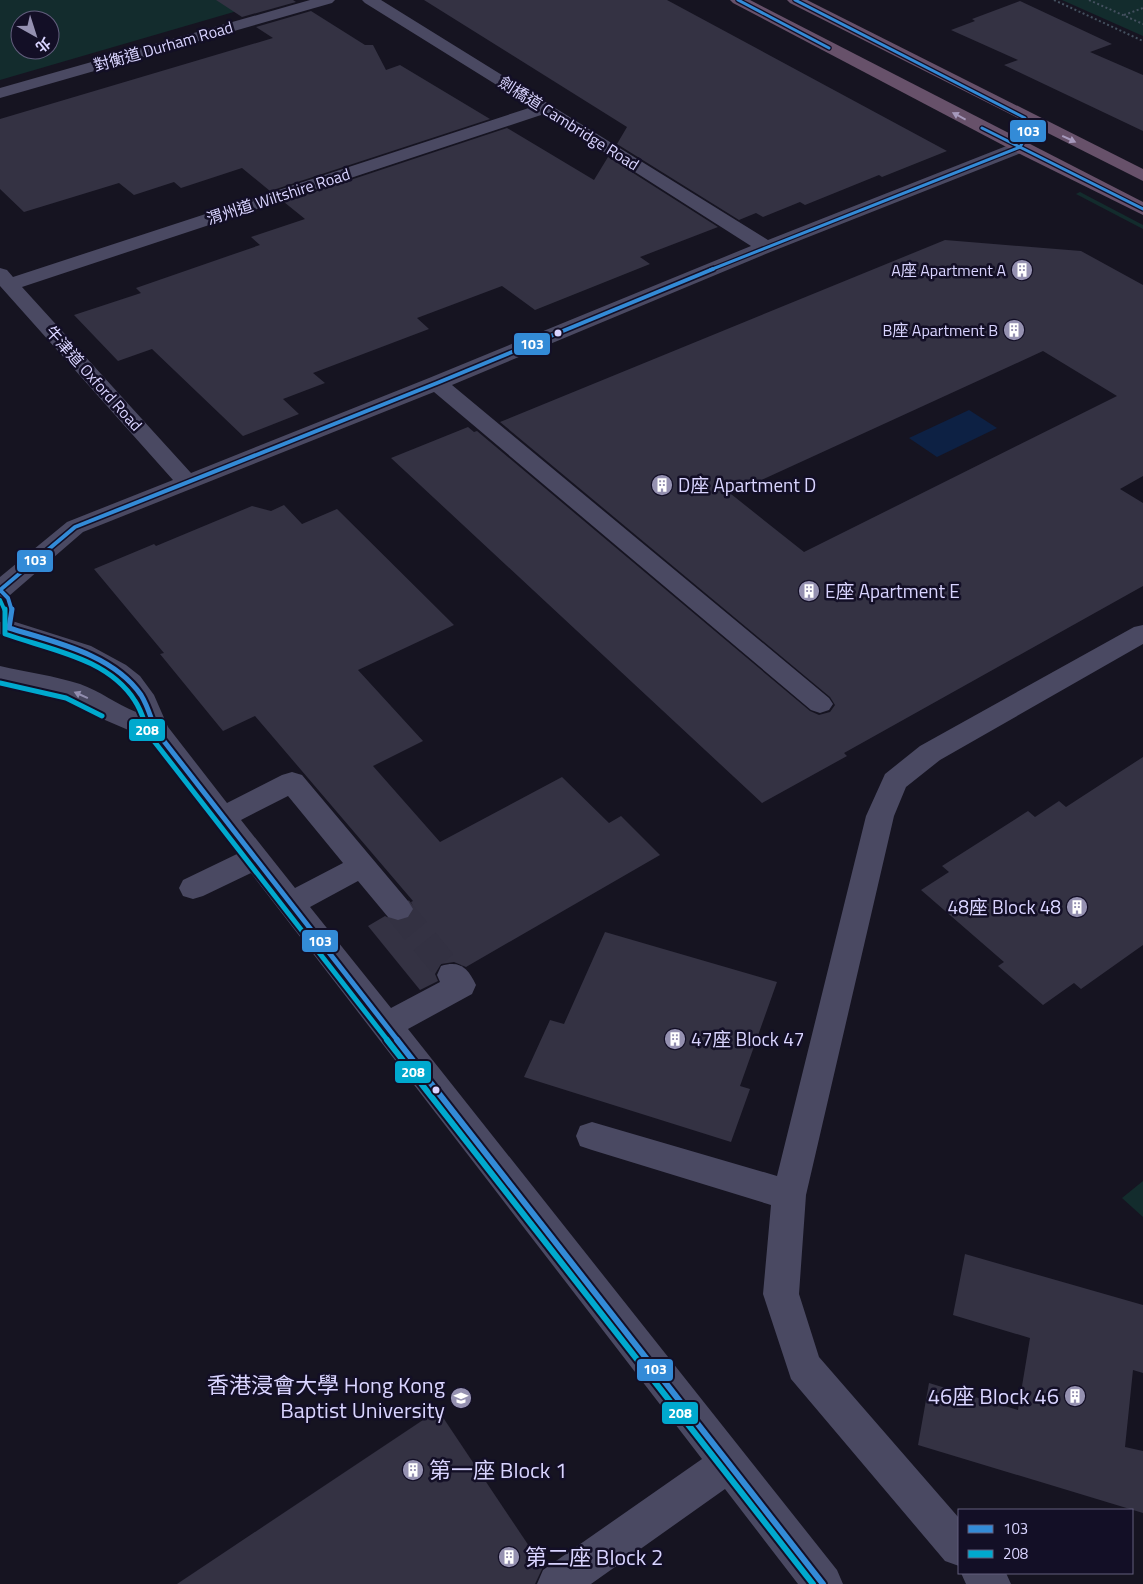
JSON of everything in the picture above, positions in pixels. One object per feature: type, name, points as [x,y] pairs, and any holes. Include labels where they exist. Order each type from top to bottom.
[{"type":"highway","points":[[738,0],[1143,209]]},
{"type":"highway","points":[[795,0],[1143,176]]},
{"type":"highway","points":[[1020,147],[1028,133],[1025,118]]},
{"type":"street","name":"對衡道 Durham Road","points":[[0,93],[327,0]]},
{"type":"street","name":"劍橋道 Cambridge Road","points":[[370,0],[546,108],[766,247]]},
{"type":"street","name":"渭州道 Wiltshire Road","points":[[5,279],[546,108]]},
{"type":"street","points":[[823,1584],[156,731],[140,694],[121,674],[69,647],[4,632],[14,609],[9,597],[0,590],[75,527],[437,383],[766,247],[1020,147]]},
{"type":"street","name":"牛津道 Oxford Road","points":[[5,279],[187,482]]},
{"type":"street","points":[[437,383],[820,704]]},
{"type":"street","points":[[958,1546],[804,1367],[781,1294],[789,1195],[880,816],[895,781],[930,753],[1143,633]]},
{"type":"street","points":[[0,675],[72,691],[92,700],[107,711],[156,731]]},
{"type":"street","points":[[223,817],[292,782],[398,909]]},
{"type":"street","points":[[192,888],[255,858]]},
{"type":"street","points":[[291,904],[362,866]]},
{"type":"street","points":[[386,1026],[461,985],[452,975]]},
{"type":"street","points":[[592,1136],[789,1195]]},
{"type":"street","points":[[557,1584],[728,1464]]},
{"type":"street","points":[[982,1574],[991,1584]]},
{"type":"path","points":[[1054,0],[1143,41]]},
{"type":"path","points":[[1089,0],[1143,24]]},
{"type":"path","points":[[1124,15],[1143,8]]},
{"type":"green space","points":[[0,0],[275,0],[0,80]]},
{"type":"green space","points":[[1062,0],[1143,0],[1143,36]]},
{"type":"green space","points":[[1080,192],[1143,225],[1143,229],[1076,194]]},
{"type":"green space","points":[[1143,1181],[1143,1217],[1122,1198]]},
{"type":"water","points":[[969,410],[997,428],[937,457],[909,438]]},
{"type":"building","points":[[216,0],[293,0],[296,2],[242,17]]},
{"type":"building","points":[[424,0],[667,0],[947,151],[882,177],[879,175],[805,205],[800,202],[763,217],[756,213],[739,220],[617,144],[627,127]]},
{"type":"building","points":[[1020,1],[1112,44],[1090,52],[1143,75],[1143,131],[1004,65],[1018,60],[951,30],[975,21],[972,19]]},
{"type":"building","points":[[311,11],[365,45],[373,45],[386,70],[400,65],[490,119],[270,191],[242,168],[181,188],[174,182],[134,195],[119,183],[24,212],[0,189],[0,119],[273,38],[256,27]]},
{"type":"building","points":[[507,128],[594,180],[608,157],[718,227],[640,257],[650,264],[535,310],[502,286],[417,318],[429,329],[313,373],[325,383],[283,399],[299,414],[243,436],[152,349],[118,361],[74,315],[141,293],[136,288],[260,245],[251,237],[305,219],[284,202]]},
{"type":"building","points":[[945,240],[1081,251],[1143,285],[1143,476],[1120,489],[1143,503],[1143,586],[844,753],[847,756],[762,803],[391,458],[468,427],[474,432],[477,431],[810,711],[819,715],[830,712],[835,705],[830,697],[500,422]],"holes":[[[1043,351],[1117,396],[804,552],[731,494]]]},
{"type":"building","points":[[284,505],[302,524],[337,509],[454,625],[358,670],[423,741],[373,766],[440,842],[562,777],[609,823],[621,816],[660,855],[466,967],[454,962],[441,964],[435,974],[438,981],[420,990],[368,926],[385,916],[397,922],[409,919],[415,910],[411,902],[413,901],[255,716],[223,731],[160,654],[164,653],[94,569],[154,544],[156,546],[252,506],[271,511]]},
{"type":"building","name":"48座 Block 48","points":[[1143,757],[1143,945],[1081,989],[1074,983],[1043,1005],[998,966],[1004,962],[921,890],[949,872],[942,866],[1028,811],[1035,817],[1059,801],[1066,807]]},
{"type":"building","name":"47座 Block 47","points":[[605,932],[777,982],[740,1086],[750,1089],[731,1142],[524,1077],[550,1020],[564,1024]]},
{"type":"building","name":"46座 Block 46","points":[[965,1254],[1143,1305],[1143,1373],[1133,1370],[1125,1447],[1143,1451],[1143,1513],[918,1445],[929,1383],[1018,1410],[1030,1338],[953,1315]]},
{"type":"building","name":"第一座 Block 1","points":[[438,1410],[543,1567],[535,1584],[177,1584]]},
{"type":"tunnel","points":[[398,909],[452,975]]},
{"type":"transit line","name":"103","points":[[738,0],[829,48]]},
{"type":"transit line","name":"103","points":[[795,0],[1025,118],[1028,133],[1020,147],[766,247],[437,383],[75,527],[0,590],[8,598],[12,607],[9,628],[81,652],[116,670],[130,681],[148,708],[156,731],[823,1584]]},
{"type":"transit line","name":"103","points":[[982,128],[1143,209]]},
{"type":"transit line","name":"208","points":[[0,600],[5,610],[5,634],[94,665],[124,686],[135,700],[150,736],[813,1584]]},
{"type":"transit line","name":"208","points":[[0,683],[66,698],[102,716]]},
{"type":"place","name":"A座 Apartment A","points":[[1022,270]]},
{"type":"place","name":"B座 Apartment B","points":[[1014,330]]},
{"type":"place","name":"D座 Apartment D","points":[[662,485]]},
{"type":"place","name":"E座 Apartment E","points":[[809,591]]},
{"type":"place","name":"48座 Block 48","points":[[1077,907]]},
{"type":"place","name":"47座 Block 47","points":[[675,1039]]},
{"type":"place","name":"46座 Block 46","points":[[1075,1396]]},
{"type":"place","name":"香港浸會大學 Hong Kong Baptist University","points":[[461,1398]]},
{"type":"place","name":"第一座 Block 1","points":[[413,1470]]},
{"type":"place","name":"第二座 Block 2","points":[[509,1557]]}]
